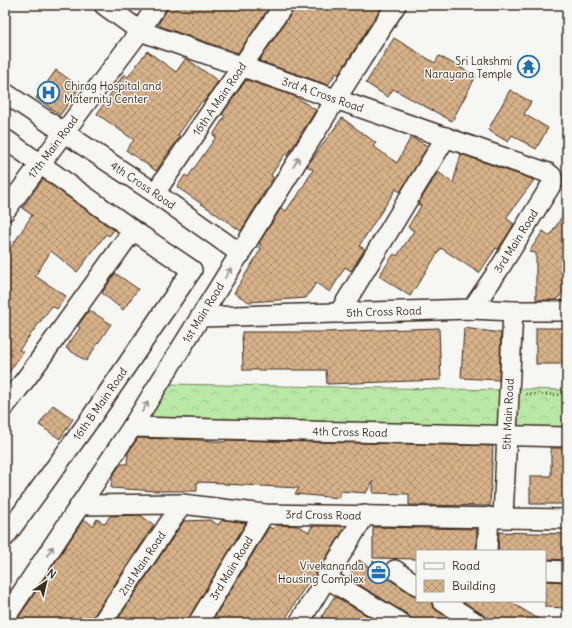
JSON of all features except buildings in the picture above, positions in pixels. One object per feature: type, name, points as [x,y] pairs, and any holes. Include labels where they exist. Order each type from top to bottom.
[{"type":"street","name":"3rd A Cross Road","points":[[104,5],[140,31],[548,173]]},
{"type":"street","name":"17th Main Road","points":[[5,211],[158,5]]},
{"type":"street","name":"16th A Main Road","points":[[156,193],[284,5]]},
{"type":"street","name":"1st Main Road","points":[[5,618],[132,427],[241,254],[336,98],[396,5]]},
{"type":"street","name":"4th Cross Road","points":[[5,93],[156,193],[241,254]]},
{"type":"street","points":[[339,313],[446,137]]},
{"type":"street","points":[[5,139],[133,230],[5,406]]},
{"type":"street","name":"3rd Main Road","points":[[472,309],[499,269],[553,182],[552,176],[548,173]]},
{"type":"street","name":"16th B Main Road","points":[[5,537],[86,425],[192,270],[133,230]]},
{"type":"street","name":"5th Cross Road","points":[[201,317],[472,309],[567,311]]},
{"type":"street","name":"5th Main Road","points":[[488,550],[496,517],[507,436],[513,311]]},
{"type":"street","name":"4th Cross Road","points":[[132,427],[567,437]]},
{"type":"street","name":"3rd Cross Road","points":[[80,505],[182,504],[264,514],[567,519]]},
{"type":"street","name":"2nd Main Road","points":[[102,623],[182,504]]},
{"type":"street","name":"3rd Main Road","points":[[198,623],[264,514]]},
{"type":"street","points":[[299,623],[365,516]]},
{"type":"street","points":[[395,570],[416,584]]},
{"type":"street","points":[[546,570],[567,571]]},
{"type":"street","points":[[326,578],[395,622]]},
{"type":"street","points":[[444,602],[476,623]]},
{"type":"path","points":[[522,397],[525,394],[567,396]]},
{"type":"green space","points":[[168,384],[501,390],[500,427],[148,417]]},
{"type":"green space","points":[[519,389],[567,390],[567,431],[516,429]]},
{"type":"place","name":"Sri Lakshmi Narayana Temple","points":[[528,67]]},
{"type":"place","name":"Chirag Hospital and Maternity Center","points":[[49,92]]},
{"type":"place","name":"Vivekananda Housing Complex","points":[[379,572]]}]
